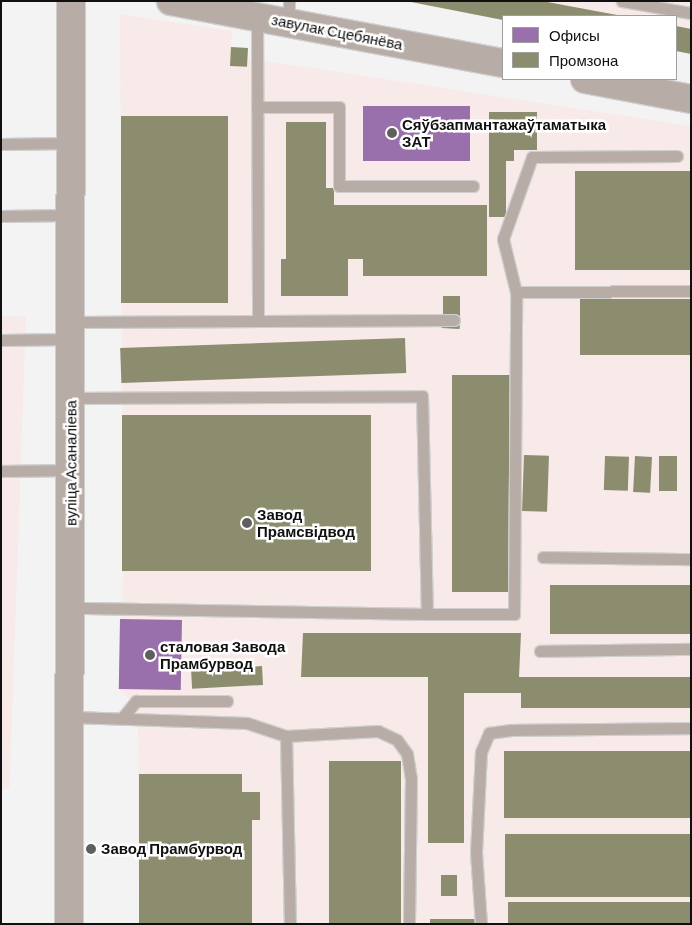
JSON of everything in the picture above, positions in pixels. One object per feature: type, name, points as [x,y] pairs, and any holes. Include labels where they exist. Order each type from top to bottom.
[{"type":"street","name":"вуліца Асаналіева","points":[[69,924],[72,716],[71,1]]},
{"type":"street","name":"завулак Сцебянёва","points":[[171,1],[258,18],[289,12],[502,64]]},
{"type":"street","points":[[590,80],[691,99]]},
{"type":"lane","points":[[622,1],[691,13]]},
{"type":"lane","points":[[258,18],[258,321]]},
{"type":"lane","points":[[258,107],[340,107],[340,186],[473,186]]},
{"type":"lane","points":[[1,144],[71,143]]},
{"type":"lane","points":[[71,608],[514,614],[516,292],[503,239],[532,157],[677,156]]},
{"type":"lane","points":[[1,216],[71,215]]},
{"type":"lane","points":[[516,292],[691,291]]},
{"type":"lane","points":[[1,340],[71,330],[258,321],[454,320]]},
{"type":"lane","points":[[71,398],[422,396],[427,614]]},
{"type":"lane","points":[[1,471],[71,470]]},
{"type":"lane","points":[[543,557],[691,558]]},
{"type":"lane","points":[[540,651],[691,649]]},
{"type":"lane","points":[[123,717],[136,701],[227,701]]},
{"type":"lane","points":[[72,716],[247,723],[286,736],[378,731],[397,740],[406,754],[411,778],[409,924]]},
{"type":"lane","points":[[481,924],[476,853],[481,752],[489,733],[511,730],[691,728]]},
{"type":"lane","points":[[286,736],[290,924]]},
{"type":"shaded area","points":[[400,1],[691,1],[691,54],[677,51],[677,15],[502,15],[502,20]]},
{"type":"shaded area","points":[[120,14],[232,31],[231,47],[248,48],[248,58],[691,126],[691,924],[139,924],[138,710],[119,689],[123,573]]},
{"type":"shaded area","points":[[1,316],[26,317],[9,790],[1,789]]},
{"type":"building: Офисы","points":[[363,106],[470,106],[470,161],[363,161]]},
{"type":"building: Офисы","name":"сталовая Завода Прамбурвод","points":[[120,619],[182,620],[181,690],[119,689]]},
{"type":"building: Промзона","points":[[406,1],[542,1],[617,15],[502,15],[502,20]]},
{"type":"building: Промзона","points":[[677,26],[691,29],[691,54],[677,51]]},
{"type":"building: Промзона","points":[[231,47],[248,48],[247,67],[230,66]]},
{"type":"building: Промзона","points":[[489,112],[537,112],[537,150],[514,150],[514,161],[506,161],[506,217],[489,217]]},
{"type":"building: Промзона","points":[[121,116],[228,116],[228,303],[121,303]]},
{"type":"building: Промзона","points":[[286,122],[326,122],[326,188],[334,188],[334,205],[487,205],[487,276],[363,276],[363,259],[348,259],[348,296],[281,296],[281,259],[286,259]]},
{"type":"building: Промзона","points":[[575,171],[691,171],[691,270],[575,270]]},
{"type":"building: Промзона","points":[[443,296],[460,296],[460,317],[443,317]]},
{"type":"building: Промзона","points":[[580,299],[691,299],[691,355],[580,355]]},
{"type":"building: Промзона","points":[[442,320],[460,321],[460,329],[442,328]]},
{"type":"building: Промзона","points":[[405,338],[406,373],[121,383],[120,348]]},
{"type":"building: Промзона","points":[[452,375],[510,375],[510,592],[452,592]]},
{"type":"building: Промзона","name":"Завод Прамсвідвод","points":[[122,415],[371,415],[371,571],[122,571]]},
{"type":"building: Промзона","points":[[524,455],[549,456],[547,512],[522,511]]},
{"type":"building: Промзона","points":[[605,456],[629,457],[628,491],[604,490]]},
{"type":"building: Промзона","points":[[635,456],[652,457],[650,493],[633,492]]},
{"type":"building: Промзона","points":[[659,456],[677,456],[677,491],[659,491]]},
{"type":"building: Промзона","points":[[550,585],[691,585],[691,634],[550,634]]},
{"type":"building: Промзона","points":[[303,633],[521,633],[519,677],[691,677],[691,708],[521,708],[521,693],[464,693],[464,843],[428,843],[428,677],[301,677]]},
{"type":"building: Промзона","points":[[262,666],[263,685],[192,689],[191,670]]},
{"type":"building: Промзона","points":[[504,751],[691,751],[691,818],[504,818]]},
{"type":"building: Промзона","points":[[329,761],[401,761],[401,924],[329,924]]},
{"type":"building: Промзона","points":[[139,774],[242,774],[242,792],[260,792],[260,820],[252,820],[252,924],[139,924]]},
{"type":"building: Промзона","points":[[505,834],[691,834],[691,897],[505,897]]},
{"type":"building: Промзона","points":[[441,875],[457,875],[457,896],[441,896]]},
{"type":"building: Промзона","points":[[508,902],[691,902],[691,924],[508,924]]},
{"type":"building: Промзона","points":[[430,919],[475,919],[475,924],[430,924]]},
{"type":"place","name":"Сяўбзапмантажаўтаматыка ЗАТ","points":[[392,133]]},
{"type":"place","name":"Завод Прамсвідвод","points":[[247,523]]},
{"type":"place","name":"сталовая Завода Прамбурвод","points":[[150,655]]},
{"type":"place","name":"Завод Прамбурвод","points":[[91,849]]}]
